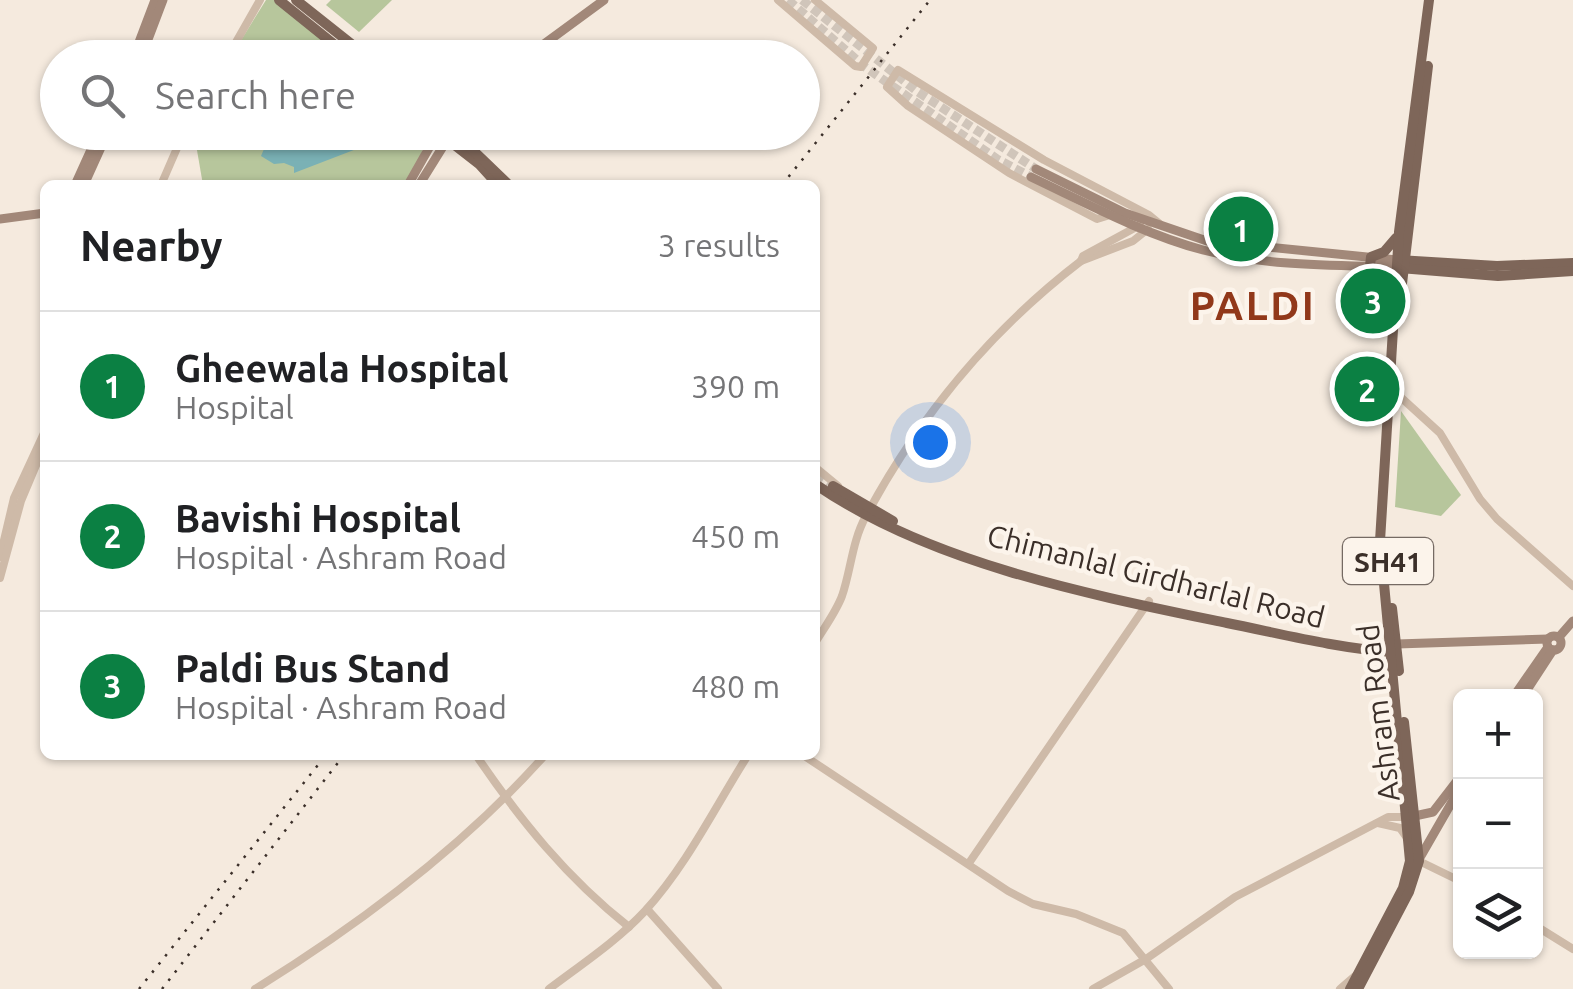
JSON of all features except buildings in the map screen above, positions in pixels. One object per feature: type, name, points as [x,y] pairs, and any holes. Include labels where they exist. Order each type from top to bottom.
[{"type":"main road","points":[[139,40],[155,0]]},
{"type":"main road","points":[[147,40],[163,0]]},
{"type":"main road","points":[[279,0],[329,40]]},
{"type":"main road","points":[[296,0],[346,40]]},
{"type":"main road","points":[[544,40],[595,0]]},
{"type":"main road","points":[[547,40],[604,0]]},
{"type":"main road","name":"Ashram Road","points":[[1358,989],[1410,892],[1414,861],[1380,540],[1403,232],[1432,0]]},
{"type":"main road","points":[[77,180],[91,150]]},
{"type":"main road","points":[[86,180],[100,150]]},
{"type":"main road","points":[[412,180],[434,150]]},
{"type":"main road","points":[[422,180],[438,150]]},
{"type":"main road","points":[[464,150],[501,180]]},
{"type":"main road","points":[[1149,225],[1110,215],[1042,182],[1033,173],[1104,203],[1202,250],[1253,259],[1429,266],[1573,263]]},
{"type":"main road","points":[[0,222],[40,217]]},
{"type":"main road","points":[[1370,262],[1403,232],[1429,266],[1498,276],[1573,271]]},
{"type":"main road","points":[[1370,262],[1398,292],[1429,266]]},
{"type":"main road","name":"Ashram Road","points":[[1394,648],[1387,524],[1398,292]]},
{"type":"main road","name":"Chimanlal Girdharlal Road","points":[[827,489],[867,510],[994,560],[1147,603],[1334,646],[1551,644]]},
{"type":"main road","points":[[1519,689],[1573,621]]},
{"type":"main road","points":[[1527,689],[1551,644]]},
{"type":"main road","points":[[1411,817],[1433,812],[1458,779]]},
{"type":"main road","points":[[1414,861],[1453,799]]},
{"type":"main road","name":"Ashram Road","points":[[1350,989],[1414,861],[1409,840],[1411,817]]},
{"type":"street","points":[[237,40],[260,0]]},
{"type":"street","points":[[778,0],[860,68],[873,49],[815,0]]},
{"type":"street","points":[[820,634],[842,597],[867,510],[900,454],[996,335],[1035,296],[1081,262],[1133,241],[1149,225],[1149,215],[1024,149],[898,70],[887,87],[908,106],[1009,173],[1097,220],[1110,215]]},
{"type":"street","points":[[163,180],[176,150]]},
{"type":"street","points":[[1395,392],[1440,433],[1488,509],[1573,586]]},
{"type":"street","points":[[0,557],[14,498],[40,443]]},
{"type":"street","points":[[0,578],[21,501],[40,456]]},
{"type":"street","points":[[820,471],[836,482],[827,489]]},
{"type":"street","points":[[969,863],[1147,603]]},
{"type":"street","points":[[479,760],[562,868],[629,928]]},
{"type":"street","points":[[255,989],[358,920],[506,799],[541,760]]},
{"type":"street","points":[[549,989],[629,928],[647,909],[666,886],[745,760]]},
{"type":"street","points":[[811,760],[1033,904],[1076,914],[1124,932],[1170,989]]},
{"type":"street","points":[[1093,989],[1146,959],[1235,897],[1388,817],[1411,817]]},
{"type":"street","points":[[1378,822],[1400,828],[1409,840]]},
{"type":"street","points":[[1414,861],[1453,877]]},
{"type":"street","points":[[647,909],[718,989]]},
{"type":"street","points":[[1543,930],[1573,949]]},
{"type":"street","points":[[1340,989],[1356,976]]},
{"type":"green space","points":[[266,0],[274,0],[324,40],[241,40]]},
{"type":"green space","points":[[331,0],[392,0],[359,32],[326,5]]},
{"type":"green space","points":[[197,150],[423,150],[410,180],[202,180]]},
{"type":"green space","points":[[1401,411],[1461,495],[1441,516],[1395,507]]},
{"type":"water","points":[[264,150],[354,150],[294,173],[294,167],[274,164],[261,156]]},
{"type":"tunnel","points":[[788,0],[865,67],[997,159],[1031,177]]},
{"type":"tunnel","points":[[802,0],[918,92],[1036,169]]},
{"type":"tunnel","points":[[820,477],[833,486]]},
{"type":"railway","points":[[820,138],[930,0]]},
{"type":"railway","points":[[786,180],[810,150]]},
{"type":"railway","points":[[139,989],[322,760]]},
{"type":"railway","points":[[162,989],[340,760]]},
{"type":"place","name":"Gheewala Hospital","points":[[1241,229]]},
{"type":"place","name":"Paldi Bus Stand","points":[[1373,301]]},
{"type":"place","name":"Bavishi Hospital","points":[[1367,389]]},
{"type":"district","name":"PALDI","points":[[1253,305]]}]
